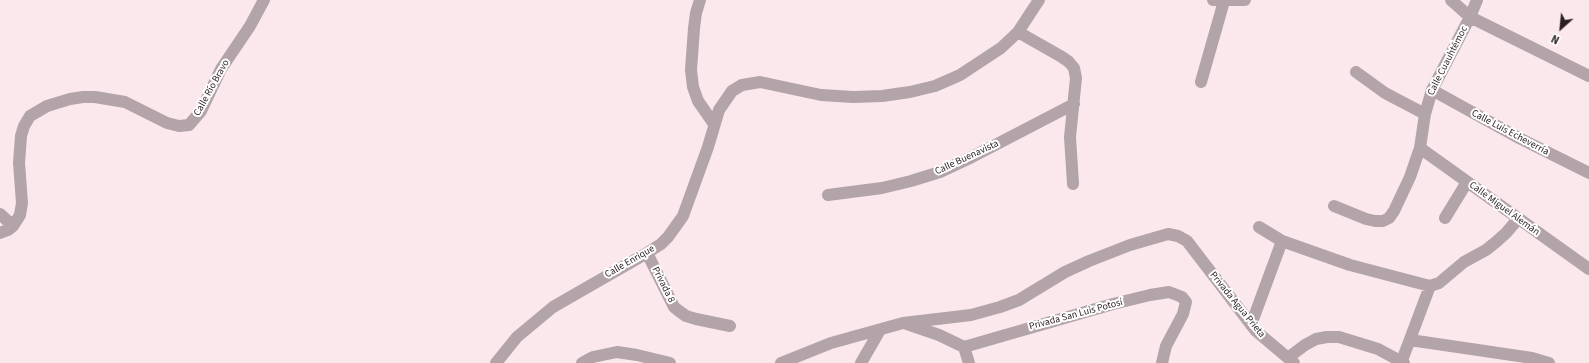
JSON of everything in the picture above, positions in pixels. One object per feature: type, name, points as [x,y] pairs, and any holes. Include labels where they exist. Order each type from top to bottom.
[{"type":"street","name":"Calle Río Bravo","points":[[14,226],[22,210],[19,163],[21,136],[24,126],[30,116],[47,106],[70,99],[95,97],[125,102],[167,123],[179,126],[189,126],[201,111],[221,69],[250,26],[264,0]]},
{"type":"street","points":[[700,0],[694,28],[691,70],[693,87],[698,101],[714,124]]},
{"type":"street","name":"Calle Enrique","points":[[496,363],[517,337],[553,307],[647,253],[661,244],[668,237],[683,216],[708,147],[719,110],[732,91],[742,85],[760,82],[821,95],[854,97],[882,96],[910,92],[935,86],[960,75],[1001,48],[1018,32],[1039,0]]},
{"type":"street","points":[[1201,82],[1218,0],[1244,0]]},
{"type":"street","points":[[1451,0],[1470,17],[1589,76]]},
{"type":"street","name":"Calle Cuauhtémoc","points":[[1334,206],[1366,219],[1375,221],[1383,221],[1389,218],[1401,198],[1420,148],[1425,114],[1432,90],[1470,17],[1477,0]]},
{"type":"street","points":[[1018,32],[1062,57],[1074,68],[1076,78],[1070,137],[1073,184]]},
{"type":"street","points":[[1356,72],[1385,93],[1425,114]]},
{"type":"street","name":"Calle Luis Echeverría","points":[[1432,90],[1519,138],[1589,173]]},
{"type":"street","name":"Calle Buenavista","points":[[828,195],[882,188],[940,172],[1074,104]]},
{"type":"street","name":"Calle Miguel Alemán","points":[[1420,148],[1589,269]]},
{"type":"street","points":[[1445,218],[1467,182]]},
{"type":"street","points":[[0,214],[14,226],[0,233]]},
{"type":"street","points":[[1259,227],[1282,241],[1350,266],[1430,286],[1439,283],[1464,262],[1486,250],[1506,233],[1518,219]]},
{"type":"street","name":"Privada Agua Prieta","points":[[903,323],[986,312],[1019,300],[1065,272],[1130,245],[1168,234],[1178,236],[1187,241],[1251,325],[1263,338],[1291,360]]},
{"type":"street","points":[[1251,325],[1282,241]]},
{"type":"street","name":"Privada 8","points":[[647,253],[674,307],[679,312],[696,319],[730,326]]},
{"type":"street","points":[[1291,360],[1305,345],[1316,339],[1327,336],[1339,337],[1378,349],[1402,362],[1430,286]]},
{"type":"street","name":"Privada San Luis Potosí","points":[[964,347],[1113,304],[1169,292],[1182,297],[1186,302],[1183,314],[1166,346],[1162,363]]},
{"type":"street","points":[[781,363],[831,343],[903,323],[939,335],[964,347],[969,363]]},
{"type":"street","points":[[862,363],[880,330]]},
{"type":"street","points":[[1410,340],[1532,358],[1550,363]]},
{"type":"street","points":[[582,363],[592,357],[617,352],[670,363]]}]
